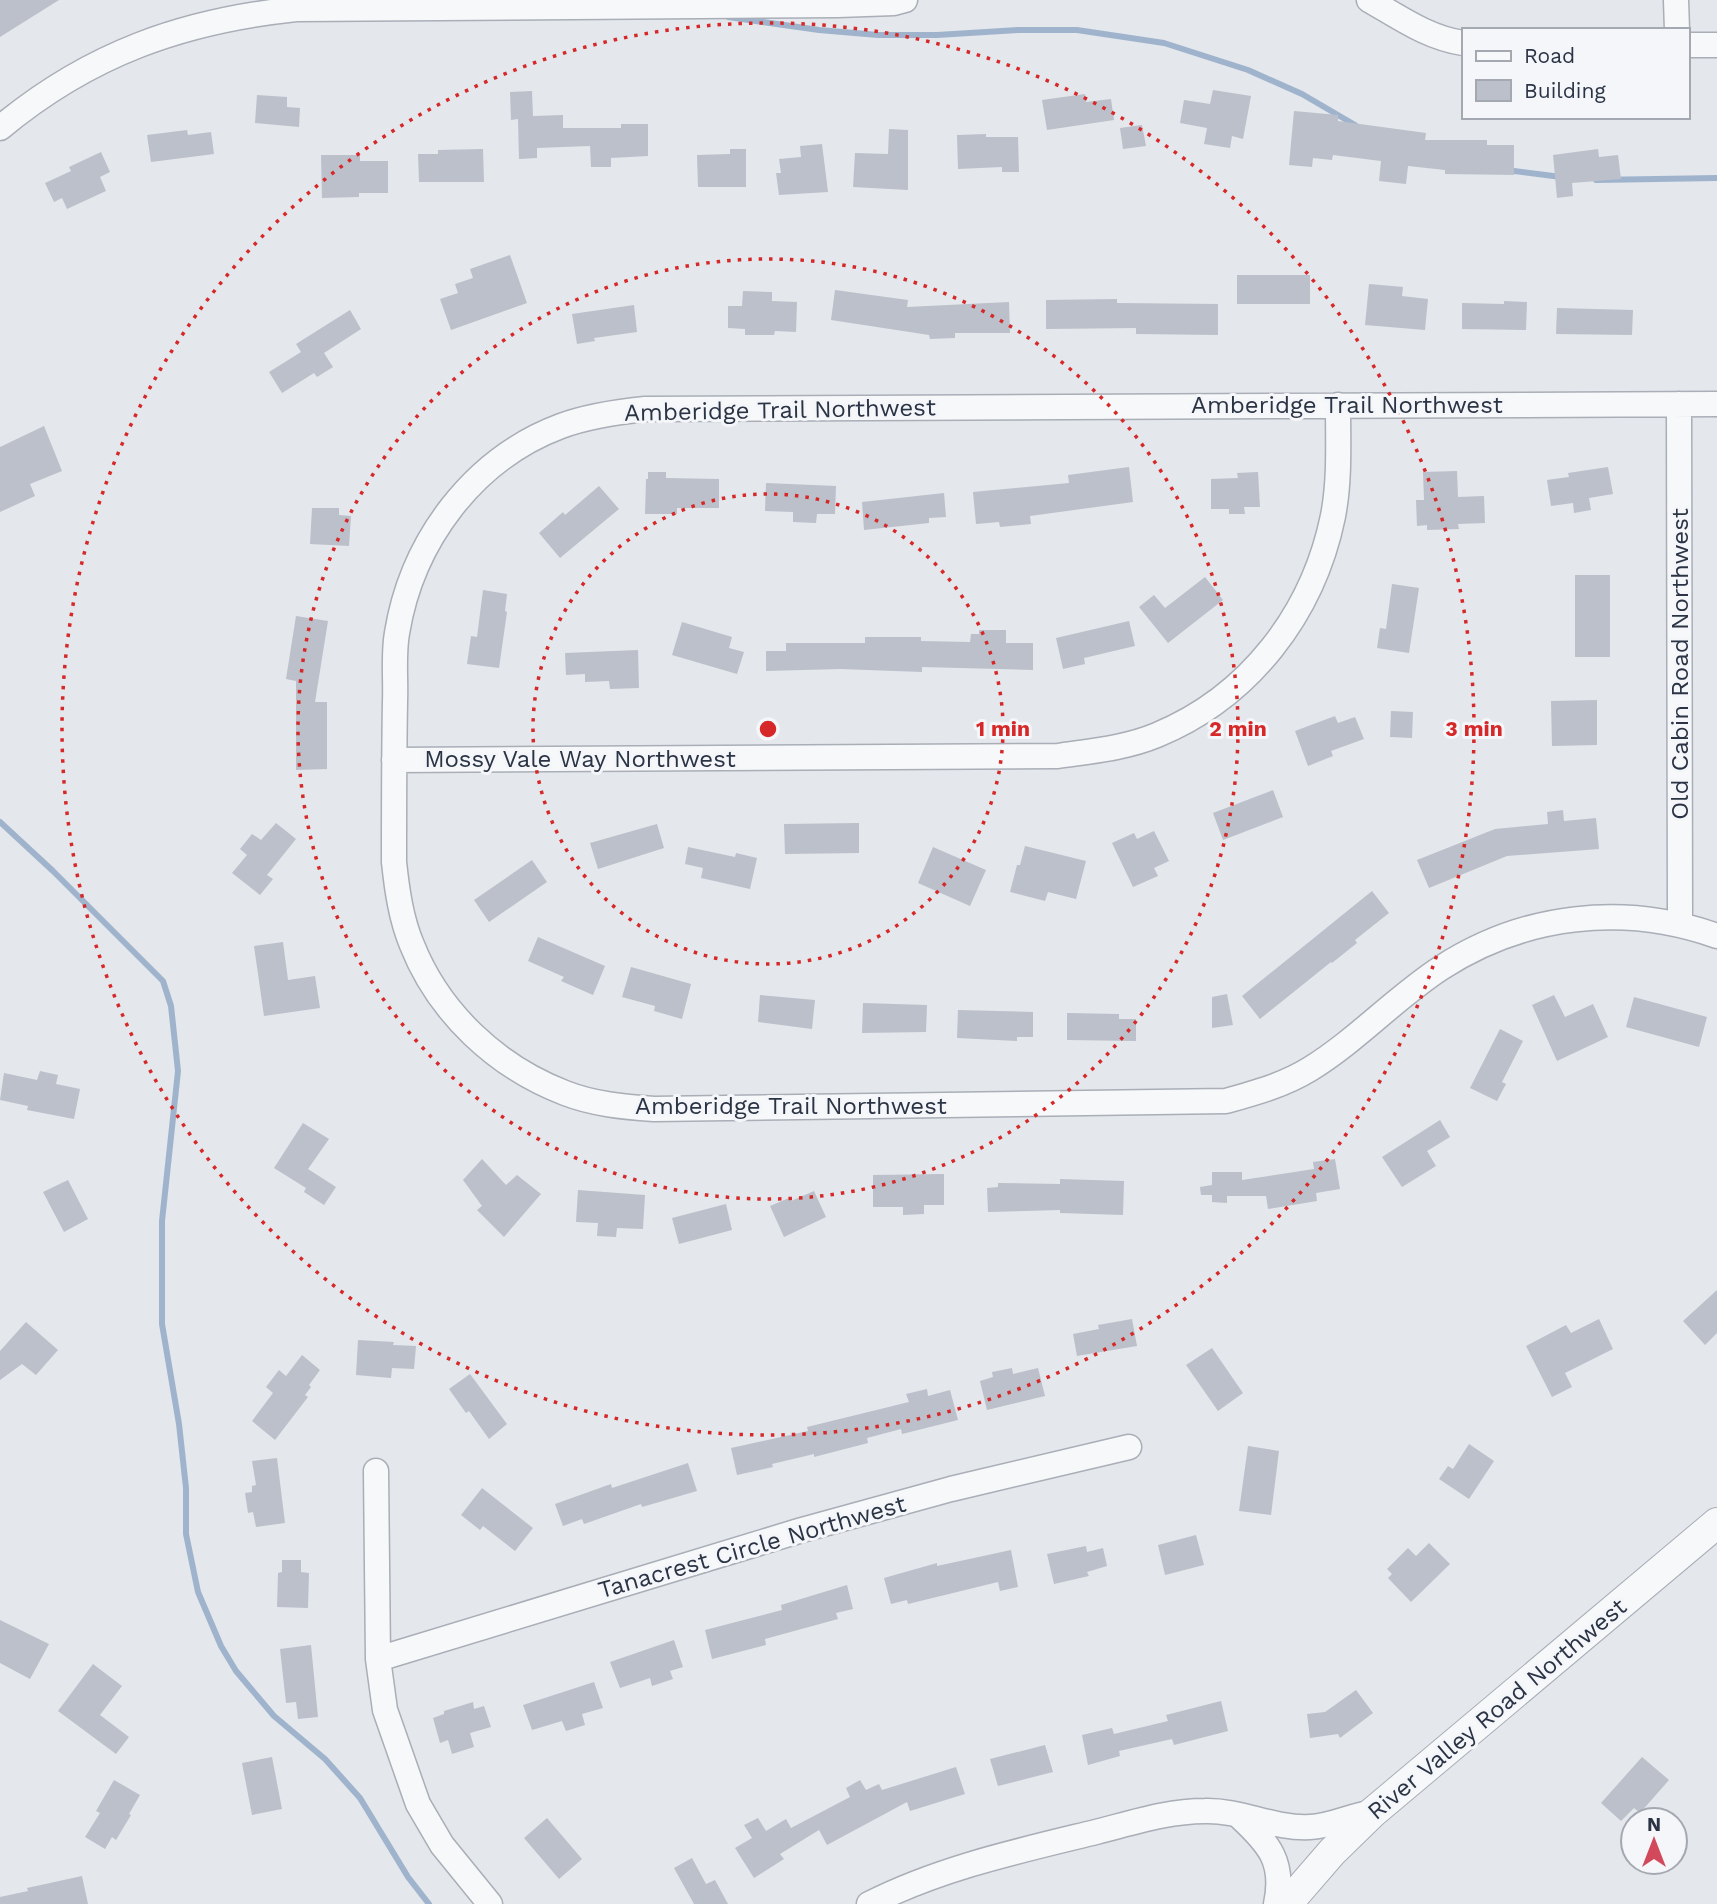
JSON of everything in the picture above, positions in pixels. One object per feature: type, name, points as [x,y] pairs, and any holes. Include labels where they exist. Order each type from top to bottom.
[{"type":"street","points":[[0,128],[64,81],[102,60],[176,31],[252,13],[296,9],[894,3],[905,0]]},
{"type":"street","points":[[1369,0],[1416,27],[1446,40],[1462,43]]},
{"type":"street","points":[[1676,0],[1677,28]]},
{"type":"street","points":[[1689,45],[1717,45]]},
{"type":"street","name":"Old Cabin Road Northwest","points":[[1679,404],[1680,924]]},
{"type":"street","name":"Amberidge Trail Northwest","points":[[1717,404],[645,409],[604,414],[561,426],[520,446],[481,475],[447,511],[421,554],[406,591],[397,635],[394,760],[394,862],[397,893],[412,945],[437,993],[471,1035],[513,1068],[566,1094],[618,1107],[654,1109],[1226,1101],[1270,1089],[1308,1070],[1439,969],[1503,936],[1547,923],[1588,917],[1634,917],[1680,924],[1717,936]]},
{"type":"street","name":"Mossy Vale Way Northwest","points":[[394,760],[1058,756],[1110,749],[1155,736],[1202,713],[1233,690],[1270,651],[1300,607],[1320,563],[1333,516],[1338,473],[1338,405]]},
{"type":"street","name":"Tanacrest Circle Northwest","points":[[378,1659],[802,1530],[951,1489],[1129,1447]]},
{"type":"street","points":[[376,1471],[378,1659],[385,1710],[418,1804],[442,1845],[490,1904]]},
{"type":"street","name":"River Valley Road Northwest","points":[[1287,1904],[1332,1852],[1372,1813],[1717,1523]]},
{"type":"street","points":[[869,1904],[936,1875],[1000,1855],[1171,1814],[1208,1810],[1283,1826],[1308,1828],[1338,1824],[1372,1813]]},
{"type":"street","points":[[1240,1816],[1266,1841],[1276,1861],[1280,1886],[1276,1904]]},
{"type":"building","points":[[0,0],[59,0],[0,37]]},
{"type":"building","points":[[1213,90],[1251,96],[1243,139],[1232,136],[1230,148],[1204,144],[1207,128],[1180,123],[1184,100],[1210,104]]},
{"type":"building","points":[[532,91],[533,116],[563,115],[563,128],[621,128],[621,124],[648,124],[648,156],[611,158],[611,167],[591,167],[590,146],[537,148],[537,158],[519,159],[518,119],[511,120],[510,92]]},
{"type":"building","points":[[1085,94],[1086,102],[1111,99],[1114,120],[1047,130],[1042,100]]},
{"type":"building","points":[[257,95],[287,97],[287,107],[300,108],[299,127],[255,123]]},
{"type":"building","points":[[1294,111],[1338,115],[1338,121],[1426,133],[1425,140],[1487,140],[1487,145],[1514,145],[1514,175],[1445,174],[1445,170],[1408,166],[1406,184],[1379,181],[1381,161],[1333,155],[1332,160],[1313,158],[1312,167],[1289,165]]},
{"type":"building","points":[[1142,125],[1146,146],[1123,149],[1120,128]]},
{"type":"building","points":[[889,129],[908,130],[908,190],[853,187],[855,153],[888,154]]},
{"type":"building","points":[[187,130],[188,135],[211,132],[214,154],[151,162],[147,135]]},
{"type":"building","points":[[986,134],[986,137],[1018,137],[1019,172],[1002,172],[1002,167],[958,169],[957,135]]},
{"type":"building","points":[[822,144],[828,192],[779,195],[776,173],[781,173],[779,159],[801,157],[800,146]]},
{"type":"building","points":[[483,149],[484,182],[419,182],[418,154],[438,154],[438,150]]},
{"type":"building","points":[[730,149],[746,149],[746,187],[698,187],[697,155],[730,154]]},
{"type":"building","points":[[1598,149],[1599,157],[1618,155],[1621,179],[1572,183],[1573,196],[1557,198],[1553,155]]},
{"type":"building","points":[[101,152],[110,172],[100,177],[106,191],[67,209],[62,198],[54,202],[45,183],[71,171],[69,167]]},
{"type":"building","points":[[321,155],[360,155],[360,161],[388,161],[388,193],[359,193],[359,197],[322,198]]},
{"type":"building","points":[[510,255],[527,303],[451,330],[440,299],[458,293],[455,284],[473,278],[470,269]]},
{"type":"building","points":[[1237,275],[1310,275],[1310,304],[1237,304]]},
{"type":"building","points":[[1369,284],[1403,287],[1402,296],[1428,299],[1425,330],[1365,325]]},
{"type":"building","points":[[835,290],[908,300],[907,307],[1009,302],[1010,333],[955,333],[955,338],[930,339],[929,335],[831,320]]},
{"type":"building","points":[[743,291],[772,292],[772,301],[797,302],[796,332],[775,331],[774,335],[745,335],[745,329],[728,328],[728,306],[742,306]]},
{"type":"building","points":[[1117,299],[1117,303],[1218,304],[1218,335],[1136,334],[1136,328],[1046,329],[1046,300]]},
{"type":"building","points":[[1504,301],[1527,302],[1526,330],[1462,329],[1462,303],[1504,304]]},
{"type":"building","points":[[634,305],[637,332],[594,338],[595,341],[577,344],[572,314]]},
{"type":"building","points":[[1557,308],[1633,310],[1632,335],[1556,334]]},
{"type":"building","points":[[350,310],[361,329],[324,353],[333,367],[317,377],[314,373],[282,393],[269,372],[301,352],[296,344]]},
{"type":"building","points":[[44,426],[62,471],[30,484],[35,496],[0,512],[0,447]]},
{"type":"building","points":[[1129,467],[1133,502],[1030,516],[1031,524],[1000,527],[999,522],[976,524],[973,492],[1069,483],[1068,475]]},
{"type":"building","points":[[1608,467],[1613,494],[1589,498],[1591,510],[1574,513],[1573,503],[1551,506],[1547,480],[1569,477],[1568,473]]},
{"type":"building","points":[[1457,471],[1458,497],[1484,496],[1485,523],[1458,524],[1459,529],[1427,530],[1427,525],[1417,526],[1416,500],[1424,500],[1423,472]]},
{"type":"building","points":[[648,472],[666,472],[666,478],[719,479],[719,508],[677,508],[677,514],[645,514]]},
{"type":"building","points":[[1258,472],[1260,507],[1244,507],[1245,514],[1229,514],[1229,509],[1211,509],[1211,479],[1238,478],[1237,473]]},
{"type":"building","points":[[766,483],[836,486],[835,514],[817,514],[816,523],[793,522],[793,512],[765,511]]},
{"type":"building","points":[[599,486],[619,509],[560,558],[539,533]]},
{"type":"building","points":[[944,493],[946,517],[929,518],[929,523],[864,530],[862,502]]},
{"type":"building","points":[[312,508],[339,508],[339,515],[351,516],[349,546],[310,544]]},
{"type":"building","points":[[1575,575],[1610,575],[1610,657],[1575,657]]},
{"type":"building","points":[[1205,577],[1223,600],[1168,643],[1139,607],[1154,595],[1165,608]]},
{"type":"building","points":[[1392,584],[1419,588],[1409,653],[1377,648],[1380,628],[1386,629]]},
{"type":"building","points":[[483,590],[507,594],[499,668],[467,664],[471,636],[477,637]]},
{"type":"building","points":[[296,616],[328,621],[315,702],[327,702],[327,769],[296,770],[296,681],[286,679]]},
{"type":"building","points":[[1129,621],[1135,646],[1084,658],[1085,664],[1063,669],[1056,638]]},
{"type":"building","points":[[682,622],[732,637],[729,648],[744,652],[737,674],[672,655]]},
{"type":"building","points":[[979,630],[1006,630],[1006,643],[1033,643],[1033,670],[922,667],[922,672],[840,669],[766,671],[766,651],[786,651],[786,643],[865,643],[865,637],[921,637],[921,641],[970,642],[971,634],[979,634]]},
{"type":"building","points":[[638,650],[639,688],[610,689],[609,681],[585,682],[585,674],[566,675],[565,653]]},
{"type":"building","points":[[1597,700],[1597,745],[1552,746],[1551,701]]},
{"type":"building","points":[[1391,711],[1413,712],[1412,738],[1390,737]]},
{"type":"building","points":[[1335,716],[1338,723],[1355,717],[1364,739],[1331,751],[1333,756],[1308,766],[1295,731]]},
{"type":"building","points":[[1273,790],[1283,817],[1223,840],[1213,813]]},
{"type":"building","points":[[1563,810],[1564,821],[1596,818],[1599,849],[1507,856],[1429,888],[1417,860],[1495,829],[1548,824],[1547,812]]},
{"type":"building","points":[[276,823],[296,839],[267,875],[273,879],[260,895],[232,873],[247,855],[240,849],[252,834],[261,840]]},
{"type":"building","points":[[859,823],[859,853],[785,854],[784,824]]},
{"type":"building","points":[[657,824],[664,848],[598,869],[590,843]]},
{"type":"building","points":[[1154,831],[1169,861],[1154,868],[1158,876],[1133,887],[1112,843],[1134,833],[1137,839]]},
{"type":"building","points":[[1025,846],[1086,861],[1076,899],[1048,892],[1045,901],[1010,892]]},
{"type":"building","points":[[688,847],[735,857],[736,853],[757,858],[750,889],[701,878],[703,868],[685,864]]},
{"type":"building","points":[[933,847],[986,870],[970,906],[918,883]]},
{"type":"building","points":[[532,860],[547,882],[489,922],[474,900]]},
{"type":"building","points":[[1372,891],[1389,913],[1355,940],[1357,943],[1260,1019],[1242,996]]},
{"type":"building","points":[[538,937],[605,966],[593,995],[561,981],[564,977],[528,961]]},
{"type":"building","points":[[283,942],[288,980],[315,976],[320,1008],[264,1016],[254,946]]},
{"type":"building","points":[[631,967],[691,984],[682,1019],[654,1011],[655,1006],[622,997]]},
{"type":"building","points":[[1227,994],[1233,1025],[1212,1028],[1212,997]]},
{"type":"building","points":[[760,995],[815,1000],[812,1029],[758,1022]]},
{"type":"building","points":[[1554,995],[1565,1017],[1593,1004],[1608,1037],[1557,1061],[1532,1005]]},
{"type":"building","points":[[1634,997],[1707,1017],[1699,1047],[1626,1027]]},
{"type":"building","points":[[863,1003],[927,1005],[926,1032],[862,1033]]},
{"type":"building","points":[[958,1010],[1033,1012],[1033,1037],[1017,1037],[1017,1041],[957,1038]]},
{"type":"building","points":[[1067,1013],[1119,1014],[1119,1019],[1136,1019],[1136,1041],[1067,1040]]},
{"type":"building","points":[[1500,1029],[1523,1041],[1502,1082],[1506,1084],[1497,1101],[1470,1088]]},
{"type":"building","points":[[40,1071],[58,1075],[56,1084],[80,1089],[74,1119],[27,1110],[28,1106],[0,1100],[4,1073],[37,1080]]},
{"type":"building","points":[[1440,1120],[1450,1137],[1427,1151],[1436,1166],[1402,1187],[1382,1157]]},
{"type":"building","points":[[303,1123],[329,1139],[308,1169],[336,1187],[324,1205],[304,1192],[306,1188],[274,1168]]},
{"type":"building","points":[[482,1159],[506,1185],[517,1175],[541,1194],[504,1237],[477,1210],[482,1206],[463,1180]]},
{"type":"building","points":[[1335,1159],[1340,1189],[1316,1193],[1317,1201],[1268,1209],[1266,1196],[1227,1196],[1227,1203],[1212,1202],[1212,1195],[1201,1195],[1200,1187],[1212,1185],[1212,1172],[1242,1172],[1242,1180],[1314,1169],[1313,1162]]},
{"type":"building","points":[[944,1174],[944,1205],[924,1205],[924,1214],[903,1215],[903,1207],[873,1207],[873,1175]]},
{"type":"building","points":[[1060,1179],[1124,1181],[1123,1215],[1060,1213],[1060,1210],[988,1212],[987,1188],[998,1187],[998,1183],[1060,1184]]},
{"type":"building","points":[[68,1180],[88,1219],[64,1232],[43,1192]]},
{"type":"building","points":[[578,1190],[645,1195],[643,1229],[617,1228],[616,1237],[597,1236],[598,1223],[576,1222]]},
{"type":"building","points":[[814,1191],[826,1217],[784,1237],[770,1206]]},
{"type":"building","points":[[726,1204],[732,1230],[679,1244],[672,1218]]},
{"type":"building","points":[[1717,1290],[1717,1333],[1705,1345],[1683,1321]]},
{"type":"building","points":[[1132,1319],[1137,1346],[1077,1356],[1073,1334],[1099,1329],[1098,1325]]},
{"type":"building","points":[[1599,1319],[1613,1349],[1565,1373],[1572,1387],[1552,1397],[1526,1346],[1566,1325],[1571,1333]]},
{"type":"building","points":[[26,1322],[58,1350],[36,1375],[22,1364],[0,1380],[0,1351]]},
{"type":"building","points":[[358,1340],[416,1346],[414,1369],[392,1368],[391,1378],[356,1375]]},
{"type":"building","points":[[1212,1348],[1243,1393],[1218,1411],[1186,1365]]},
{"type":"building","points":[[302,1355],[320,1370],[309,1385],[311,1387],[305,1395],[308,1397],[275,1440],[252,1421],[273,1393],[266,1387],[279,1370],[286,1376]]},
{"type":"building","points":[[1012,1368],[1013,1374],[1038,1368],[1045,1396],[987,1410],[980,1381],[993,1377],[992,1372]]},
{"type":"building","points":[[470,1374],[507,1424],[489,1439],[449,1389]]},
{"type":"building","points":[[927,1389],[928,1396],[950,1390],[958,1420],[902,1434],[901,1429],[867,1438],[868,1443],[814,1457],[814,1454],[772,1464],[773,1467],[737,1475],[731,1448],[808,1431],[807,1427],[909,1402],[906,1394]]},
{"type":"building","points":[[1469,1444],[1494,1461],[1469,1499],[1439,1479],[1448,1466],[1453,1469]]},
{"type":"building","points":[[1248,1446],[1279,1451],[1271,1515],[1239,1511]]},
{"type":"building","points":[[277,1458],[285,1523],[256,1527],[253,1512],[248,1513],[245,1493],[252,1492],[252,1486],[256,1485],[252,1461]]},
{"type":"building","points":[[688,1463],[697,1491],[642,1507],[641,1504],[584,1524],[582,1519],[563,1526],[555,1504],[611,1484],[612,1488]]},
{"type":"building","points":[[482,1488],[533,1528],[515,1551],[483,1526],[480,1530],[461,1515]]},
{"type":"building","points":[[1196,1535],[1204,1565],[1165,1575],[1158,1545]]},
{"type":"building","points":[[1429,1543],[1450,1564],[1411,1602],[1388,1578],[1392,1574],[1387,1569],[1408,1548],[1416,1556]]},
{"type":"building","points":[[1086,1546],[1087,1552],[1103,1548],[1107,1566],[1087,1572],[1089,1576],[1054,1584],[1047,1554]]},
{"type":"building","points":[[1011,1550],[1018,1587],[1000,1591],[998,1582],[908,1604],[907,1600],[891,1604],[884,1578],[937,1563],[937,1566]]},
{"type":"building","points":[[282,1560],[301,1560],[301,1572],[309,1573],[308,1608],[277,1607],[278,1573],[282,1572]]},
{"type":"building","points":[[847,1585],[853,1609],[836,1613],[838,1619],[765,1639],[766,1645],[712,1659],[705,1630],[782,1610],[781,1605]]},
{"type":"building","points":[[0,1620],[49,1644],[30,1679],[0,1663]]},
{"type":"building","points":[[674,1640],[683,1667],[670,1671],[673,1679],[652,1686],[650,1678],[620,1688],[610,1662]]},
{"type":"building","points":[[311,1645],[318,1717],[298,1719],[296,1702],[286,1703],[280,1649]]},
{"type":"building","points":[[93,1664],[122,1686],[100,1715],[129,1737],[116,1754],[58,1711]]},
{"type":"building","points":[[594,1682],[603,1708],[582,1714],[585,1725],[566,1731],[562,1721],[532,1730],[523,1705]]},
{"type":"building","points":[[1356,1690],[1373,1713],[1340,1738],[1338,1734],[1310,1738],[1307,1714],[1325,1712]]},
{"type":"building","points":[[1221,1701],[1228,1731],[1174,1745],[1172,1739],[1119,1751],[1120,1756],[1088,1765],[1082,1735],[1112,1728],[1114,1734],[1168,1721],[1166,1715]]},
{"type":"building","points":[[473,1702],[474,1709],[484,1706],[491,1727],[470,1733],[474,1747],[452,1754],[448,1740],[440,1743],[433,1718],[444,1714],[444,1711]]},
{"type":"building","points":[[1045,1745],[1053,1772],[998,1786],[990,1759]]},
{"type":"building","points":[[272,1757],[282,1809],[252,1815],[242,1763]]},
{"type":"building","points":[[1642,1757],[1669,1780],[1646,1806],[1619,1806],[1619,1819],[1601,1803]]},
{"type":"building","points":[[956,1767],[965,1794],[910,1811],[907,1802],[827,1845],[819,1830],[780,1854],[784,1859],[754,1878],[735,1848],[752,1838],[744,1825],[758,1818],[766,1831],[786,1819],[791,1828],[850,1797],[846,1788],[860,1780],[866,1790],[879,1784],[882,1790]]},
{"type":"building","points":[[114,1780],[140,1795],[116,1840],[112,1837],[105,1849],[85,1837],[100,1813],[96,1811]]},
{"type":"building","points":[[547,1818],[582,1859],[559,1879],[524,1838]]},
{"type":"building","points":[[692,1858],[706,1884],[715,1880],[728,1904],[694,1904],[674,1868]]},
{"type":"building","points":[[82,1876],[88,1904],[0,1904],[0,1897]]},
{"type":"waterway","points":[[728,17],[878,35],[1077,30],[1164,43],[1248,70],[1302,94],[1355,125]]},
{"type":"waterway","points":[[1506,170],[1561,177]]},
{"type":"waterway","points":[[1596,180],[1717,178]]},
{"type":"waterway","points":[[0,822],[163,981],[171,1006],[178,1071],[162,1221],[162,1324],[179,1424],[186,1488],[186,1534],[198,1592],[221,1646],[236,1671],[274,1716],[325,1759],[360,1798],[408,1877],[429,1904]]}]
